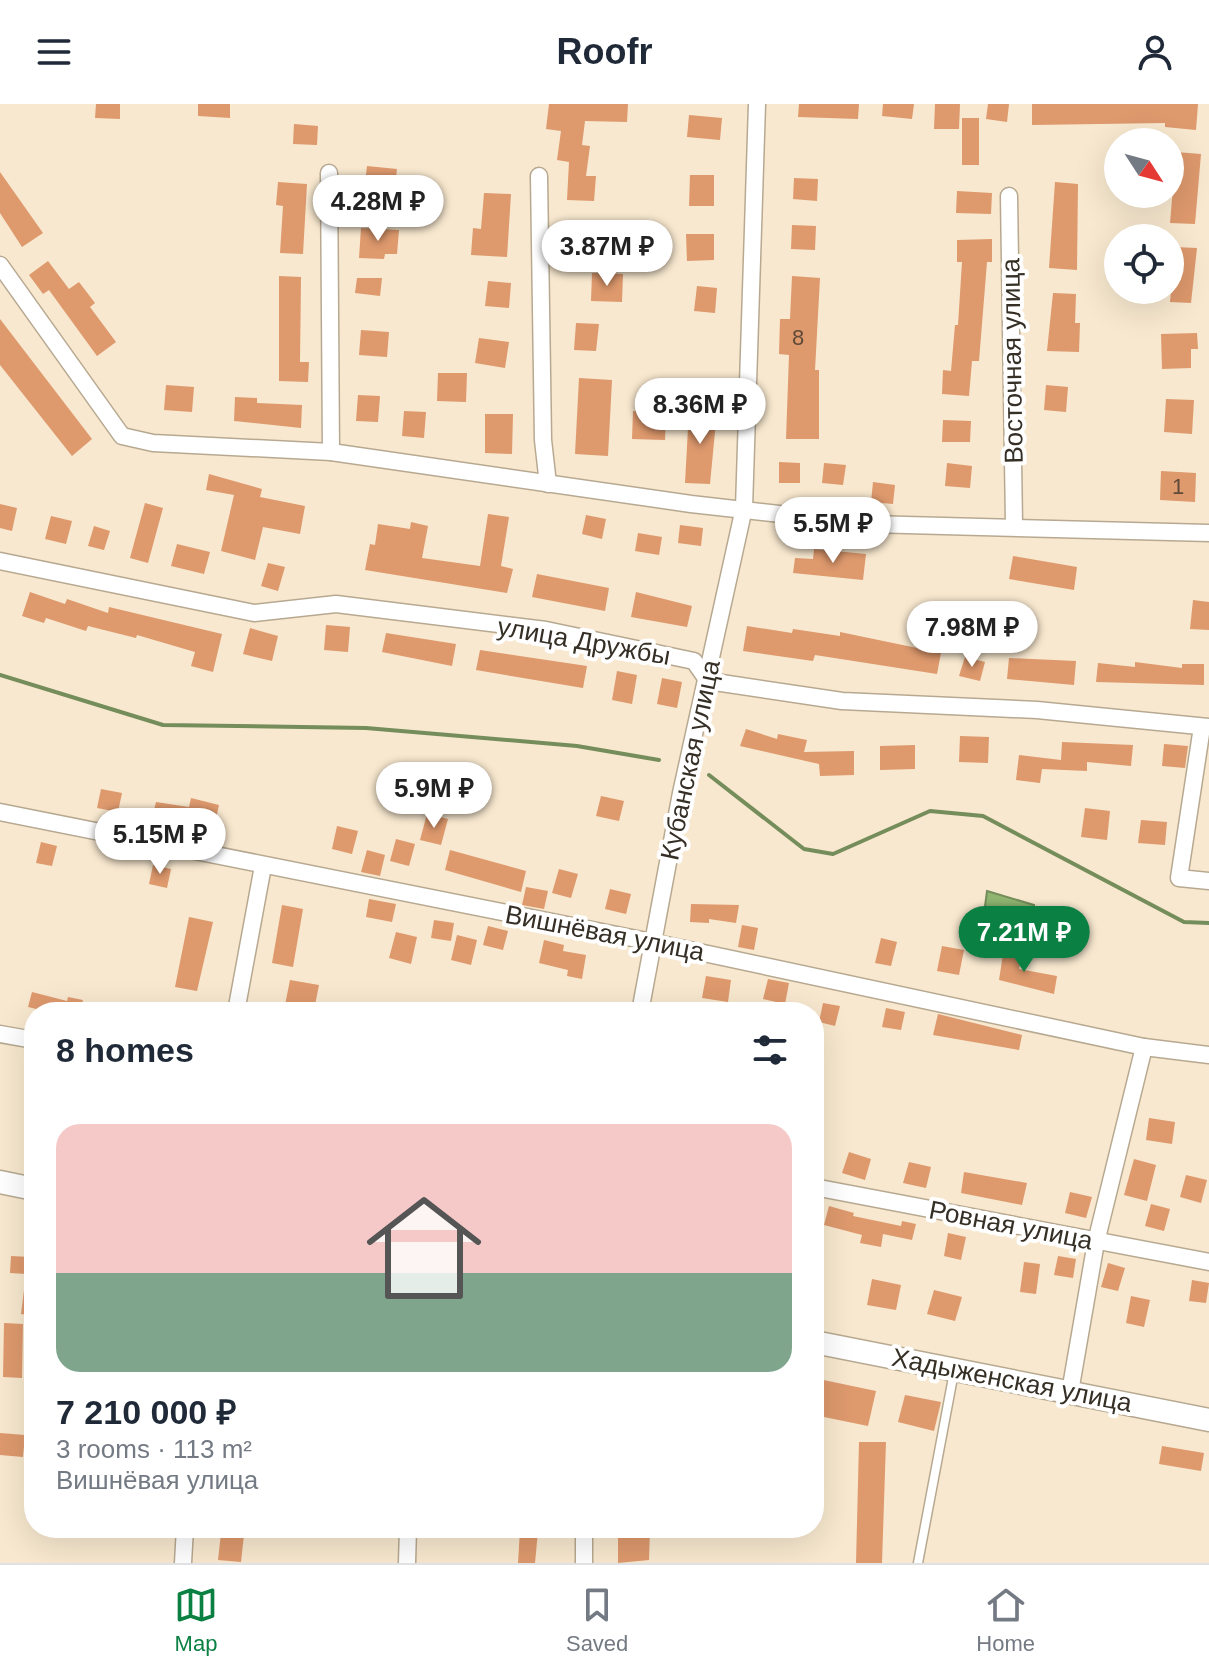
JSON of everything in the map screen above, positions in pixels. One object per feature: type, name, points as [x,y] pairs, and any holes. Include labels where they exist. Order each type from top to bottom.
[{"type":"main road","points":[[0,1182],[24,1187]]},
{"type":"main road","name":"Хадыженская улица","points":[[824,1344],[955,1367],[1209,1420]]},
{"type":"street","name":"Кубанская улица","points":[[642,1002],[681,793],[744,508],[757,104]]},
{"type":"street","points":[[329,173],[331,452]]},
{"type":"street","points":[[539,176],[543,440],[548,484]]},
{"type":"street","name":"Восточная улица","points":[[1009,196],[1014,525]]},
{"type":"street","points":[[0,265],[122,436],[153,443],[331,452],[691,504],[869,524],[1014,525],[1209,533]]},
{"type":"street","name":"улица Дружбы","points":[[0,561],[254,613],[336,604],[546,630],[694,661],[708,681],[842,701],[1037,710],[1206,727]]},
{"type":"street","points":[[1206,727],[1179,878],[1209,881]]},
{"type":"street","name":"Вишнёвая улица","points":[[0,812],[652,942],[1144,1047],[1209,1055]]},
{"type":"street","points":[[238,1002],[263,866]]},
{"type":"street","points":[[0,1034],[24,1038]]},
{"type":"street","points":[[1070,1392],[1096,1242],[1144,1047]]},
{"type":"street","name":"Ровная улица","points":[[824,1189],[1209,1262]]},
{"type":"street","points":[[183,1563],[184,1538]]},
{"type":"street","points":[[407,1563],[408,1538]]},
{"type":"street","points":[[584,1538],[584,1563]]},
{"type":"lane","points":[[918,1563],[955,1367]]},
{"type":"shaded area","points":[[987,891],[1034,905],[1031,926],[1009,933],[984,914]]},
{"type":"building","points":[[96,104],[120,104],[120,119],[95,118]]},
{"type":"building","points":[[198,104],[230,104],[230,118],[198,116]]},
{"type":"building","points":[[549,104],[628,104],[627,122],[585,121],[582,145],[590,146],[586,176],[596,176],[594,201],[567,200],[569,162],[557,160],[561,131],[546,129]]},
{"type":"building","points":[[799,104],[859,104],[858,119],[798,117]]},
{"type":"building","points":[[883,104],[914,104],[912,119],[882,116]]},
{"type":"building","points":[[935,104],[960,104],[959,129],[934,129]]},
{"type":"building","points":[[988,104],[1009,104],[1007,122],[986,119]]},
{"type":"building","points":[[1032,104],[1198,104],[1196,130],[1165,127],[1165,123],[1032,125]]},
{"type":"building","points":[[689,115],[722,118],[720,140],[687,137]]},
{"type":"building","points":[[962,118],[979,118],[979,165],[962,165]]},
{"type":"building","points":[[294,124],[318,126],[317,145],[293,144]]},
{"type":"building","points":[[1184,153],[1201,154],[1195,224],[1170,223],[1171,208],[1184,208]]},
{"type":"building","points":[[367,166],[397,169],[394,195],[364,192]]},
{"type":"building","points":[[0,172],[43,233],[22,247],[0,213]]},
{"type":"building","points":[[690,175],[714,175],[714,206],[689,206]]},
{"type":"building","points":[[794,178],[818,179],[817,201],[793,199]]},
{"type":"building","points":[[278,182],[307,184],[303,254],[280,253],[283,206],[276,205]]},
{"type":"building","points":[[1055,182],[1078,184],[1077,270],[1049,268]]},
{"type":"building","points":[[957,191],[992,193],[991,214],[956,213]]},
{"type":"building","points":[[484,193],[511,194],[507,257],[471,255],[473,228],[481,229]]},
{"type":"building","points":[[792,225],[816,226],[815,250],[791,249]]},
{"type":"building","points":[[361,228],[399,230],[397,254],[385,254],[384,259],[359,258]]},
{"type":"building","points":[[566,232],[595,232],[594,258],[565,258]]},
{"type":"building","points":[[686,234],[714,234],[714,260],[687,261]]},
{"type":"building","points":[[992,239],[992,262],[987,262],[979,361],[972,361],[969,396],[942,394],[943,370],[951,371],[955,325],[958,325],[962,262],[957,262],[957,240]]},
{"type":"building","points":[[1184,247],[1197,248],[1191,303],[1184,303]]},
{"type":"building","points":[[48,261],[69,289],[79,282],[95,303],[90,307],[116,342],[97,356],[49,290],[43,294],[29,275]]},
{"type":"building","points":[[592,273],[623,274],[622,302],[591,301]]},
{"type":"building","points":[[279,276],[301,277],[300,362],[309,362],[308,382],[279,381]]},
{"type":"building","points":[[792,276],[820,278],[815,370],[819,370],[819,439],[786,439],[789,355],[779,354],[780,319],[790,319]]},
{"type":"building","points":[[357,278],[382,278],[380,296],[355,293]]},
{"type":"building","points":[[488,281],[511,283],[509,308],[485,306]]},
{"type":"building","points":[[697,286],[717,288],[715,313],[694,311]]},
{"type":"building","points":[[1053,293],[1076,294],[1075,323],[1080,323],[1079,352],[1047,351]]},
{"type":"building","points":[[0,319],[92,439],[72,456],[0,365]]},
{"type":"building","points":[[576,323],[599,324],[596,351],[574,350]]},
{"type":"building","points":[[361,330],[389,332],[387,357],[359,355]]},
{"type":"building","points":[[1197,333],[1198,349],[1191,349],[1191,368],[1162,369],[1161,334]]},
{"type":"building","points":[[479,338],[509,342],[505,368],[475,363]]},
{"type":"building","points":[[438,373],[467,373],[466,402],[437,401]]},
{"type":"building","points":[[579,378],[612,380],[608,456],[575,454]]},
{"type":"building","points":[[166,385],[194,387],[192,412],[164,410]]},
{"type":"building","points":[[1046,385],[1068,387],[1066,412],[1044,410]]},
{"type":"building","points":[[358,395],[380,396],[378,422],[356,421]]},
{"type":"building","points":[[235,397],[257,398],[257,403],[302,405],[301,428],[234,421]]},
{"type":"building","points":[[1166,399],[1194,400],[1192,434],[1164,432]]},
{"type":"building","points":[[689,410],[717,411],[710,484],[685,483]]},
{"type":"building","points":[[404,411],[426,412],[424,438],[402,436]]},
{"type":"building","points":[[633,411],[666,412],[665,440],[632,439]]},
{"type":"building","points":[[485,414],[513,414],[512,454],[485,453]]},
{"type":"building","points":[[943,420],[971,421],[970,442],[942,442]]},
{"type":"building","points":[[779,462],[800,463],[800,483],[779,483]]},
{"type":"building","points":[[824,463],[846,465],[843,485],[822,483]]},
{"type":"building","points":[[947,463],[972,466],[970,488],[945,486]]},
{"type":"building","points":[[1161,471],[1196,473],[1195,502],[1160,500]]},
{"type":"building","points":[[209,474],[262,489],[260,497],[305,506],[300,534],[263,527],[255,560],[221,551],[234,495],[206,490]]},
{"type":"building","points":[[873,482],[895,485],[893,504],[871,502]]},
{"type":"building","points":[[145,503],[163,508],[148,563],[130,558]]},
{"type":"building","points":[[0,504],[17,508],[12,531],[0,528]]},
{"type":"building","points":[[488,514],[509,517],[501,566],[513,569],[507,593],[365,570],[370,544],[375,545],[378,524],[410,529],[411,522],[428,526],[422,558],[480,566]]},
{"type":"building","points":[[586,515],[606,519],[602,539],[582,534]]},
{"type":"building","points":[[51,516],[72,521],[66,544],[45,539]]},
{"type":"building","points":[[680,525],[703,528],[701,546],[678,543]]},
{"type":"building","points":[[94,526],[110,531],[104,550],[88,546]]},
{"type":"building","points":[[638,533],[662,537],[659,555],[635,551]]},
{"type":"building","points":[[177,544],[210,552],[204,574],[171,566]]},
{"type":"building","points":[[814,549],[866,554],[863,580],[793,573],[795,558],[813,559]]},
{"type":"building","points":[[1013,556],[1077,567],[1074,590],[1009,579]]},
{"type":"building","points":[[268,563],[285,567],[278,591],[261,586]]},
{"type":"building","points":[[537,574],[609,588],[605,611],[532,597]]},
{"type":"building","points":[[30,592],[65,604],[67,599],[108,613],[109,607],[222,634],[213,672],[191,666],[195,652],[137,635],[136,638],[88,626],[86,631],[46,618],[44,623],[22,616]]},
{"type":"building","points":[[636,592],[692,606],[687,627],[631,617]]},
{"type":"building","points":[[1193,600],[1209,602],[1209,630],[1190,629]]},
{"type":"building","points":[[326,625],[350,627],[348,652],[324,650]]},
{"type":"building","points":[[747,626],[792,633],[793,629],[840,636],[840,632],[941,653],[937,674],[815,655],[813,661],[743,651]]},
{"type":"building","points":[[250,628],[278,636],[272,661],[243,654]]},
{"type":"building","points":[[386,633],[456,644],[452,666],[382,652]]},
{"type":"building","points":[[480,650],[587,666],[583,688],[476,670]]},
{"type":"building","points":[[965,657],[985,662],[980,681],[959,676]]},
{"type":"building","points":[[1009,658],[1076,661],[1074,685],[1007,679]]},
{"type":"building","points":[[1135,662],[1182,668],[1182,664],[1204,664],[1204,685],[1096,682],[1098,663],[1135,667]]},
{"type":"building","points":[[617,671],[637,675],[632,704],[612,700]]},
{"type":"building","points":[[662,678],[682,682],[677,708],[657,704]]},
{"type":"building","points":[[746,729],[777,739],[778,734],[807,740],[804,752],[854,751],[854,775],[820,776],[819,764],[740,746]]},
{"type":"building","points":[[960,736],[989,737],[988,763],[959,762]]},
{"type":"building","points":[[1062,742],[1133,745],[1131,766],[1087,762],[1087,771],[1042,769],[1040,783],[1016,780],[1019,755],[1061,760]]},
{"type":"building","points":[[1164,744],[1188,746],[1185,768],[1162,766]]},
{"type":"building","points":[[915,745],[915,769],[880,770],[880,746]]},
{"type":"building","points":[[101,789],[122,793],[118,812],[97,808]]},
{"type":"building","points":[[601,796],[624,801],[619,821],[596,816]]},
{"type":"building","points":[[191,798],[219,805],[213,832],[152,818],[156,802],[189,807]]},
{"type":"building","points":[[1085,808],[1110,811],[1107,840],[1081,837]]},
{"type":"building","points":[[427,814],[448,819],[441,845],[420,840]]},
{"type":"building","points":[[1141,820],[1167,822],[1165,845],[1138,843]]},
{"type":"building","points":[[337,826],[358,831],[352,854],[332,849]]},
{"type":"building","points":[[396,839],[415,844],[409,866],[390,861]]},
{"type":"building","points":[[41,842],[57,846],[52,866],[36,863]]},
{"type":"building","points":[[367,850],[385,855],[380,876],[361,872]]},
{"type":"building","points":[[450,850],[526,871],[521,892],[445,870]]},
{"type":"building","points":[[153,865],[171,869],[167,888],[149,884]]},
{"type":"building","points":[[559,869],[578,874],[571,898],[552,893]]},
{"type":"building","points":[[526,887],[548,891],[544,909],[522,905]]},
{"type":"building","points":[[610,889],[631,894],[626,914],[605,909]]},
{"type":"building","points":[[369,899],[396,904],[392,922],[366,917]]},
{"type":"building","points":[[691,904],[739,905],[736,923],[709,919],[709,923],[690,922]]},
{"type":"building","points":[[282,905],[303,909],[293,967],[272,963]]},
{"type":"building","points":[[189,917],[213,922],[197,991],[175,987]]},
{"type":"building","points":[[434,920],[454,923],[451,941],[431,938]]},
{"type":"building","points":[[742,925],[758,928],[754,950],[738,947]]},
{"type":"building","points":[[488,926],[508,931],[503,950],[483,945]]},
{"type":"building","points":[[396,932],[417,937],[411,964],[389,958]]},
{"type":"building","points":[[457,935],[477,940],[471,965],[451,960]]},
{"type":"building","points":[[881,938],[897,942],[891,966],[875,963]]},
{"type":"building","points":[[544,940],[564,945],[563,951],[586,955],[582,979],[567,976],[568,970],[539,963]]},
{"type":"building","points":[[942,946],[964,950],[959,975],[937,971]]},
{"type":"building","points":[[1004,948],[1022,951],[1019,969],[1057,976],[1054,994],[999,980]]},
{"type":"building","points":[[706,976],[731,980],[728,1002],[702,998]]},
{"type":"building","points":[[768,979],[789,983],[785,1002],[763,999]]},
{"type":"building","points":[[290,980],[319,985],[316,1002],[286,1002]]},
{"type":"building","points":[[32,992],[67,1001],[68,997],[83,1000],[82,1002],[29,1002]]},
{"type":"building","points":[[824,1003],[840,1006],[835,1026],[824,1023]]},
{"type":"building","points":[[886,1008],[905,1012],[901,1030],[882,1027]]},
{"type":"building","points":[[938,1014],[1022,1035],[1019,1050],[933,1035]]},
{"type":"building","points":[[1149,1118],[1175,1122],[1172,1144],[1146,1140]]},
{"type":"building","points":[[849,1152],[871,1159],[865,1180],[842,1173]]},
{"type":"building","points":[[1134,1159],[1156,1165],[1147,1201],[1124,1195]]},
{"type":"building","points":[[909,1162],[931,1167],[926,1188],[903,1183]]},
{"type":"building","points":[[964,1172],[1027,1183],[1022,1205],[961,1193]]},
{"type":"building","points":[[1186,1175],[1207,1180],[1201,1203],[1180,1197]]},
{"type":"building","points":[[1070,1192],[1092,1197],[1086,1218],[1065,1213]]},
{"type":"building","points":[[1151,1204],[1170,1209],[1164,1231],[1145,1226]]},
{"type":"building","points":[[829,1206],[854,1213],[853,1216],[901,1226],[902,1221],[916,1224],[912,1240],[883,1234],[881,1247],[860,1243],[862,1235],[824,1225]]},
{"type":"building","points":[[948,1233],[966,1237],[961,1260],[944,1256]]},
{"type":"building","points":[[11,1256],[24,1257],[24,1274],[10,1273]]},
{"type":"building","points":[[1058,1256],[1076,1259],[1073,1278],[1054,1275]]},
{"type":"building","points":[[1024,1262],[1040,1264],[1036,1294],[1020,1292]]},
{"type":"building","points":[[1108,1263],[1125,1268],[1118,1291],[1101,1287]]},
{"type":"building","points":[[872,1279],[901,1285],[896,1310],[867,1305]]},
{"type":"building","points":[[1192,1280],[1209,1283],[1206,1303],[1189,1301]]},
{"type":"building","points":[[934,1290],[962,1297],[955,1321],[927,1314]]},
{"type":"building","points":[[1131,1296],[1150,1300],[1144,1327],[1126,1323]]},
{"type":"building","points":[[4,1323],[23,1324],[22,1378],[3,1377]]},
{"type":"building","points":[[824,1380],[876,1391],[868,1426],[824,1417]]},
{"type":"building","points":[[905,1395],[941,1402],[934,1431],[898,1422]]},
{"type":"building","points":[[0,1433],[24,1435],[23,1457],[0,1455]]},
{"type":"building","points":[[859,1442],[886,1442],[882,1563],[856,1563]]},
{"type":"building","points":[[1162,1446],[1204,1453],[1201,1471],[1159,1464]]},
{"type":"building","points":[[220,1538],[244,1538],[241,1562],[218,1560]]},
{"type":"building","points":[[520,1538],[537,1538],[535,1563],[518,1563]]},
{"type":"building","points":[[618,1538],[650,1538],[649,1560],[618,1563]]},
{"type":"waterway","points":[[0,675],[163,725],[366,728],[577,746],[659,760]]},
{"type":"waterway","points":[[709,775],[804,849],[833,854],[930,811],[983,816],[1184,922],[1209,923]]}]
